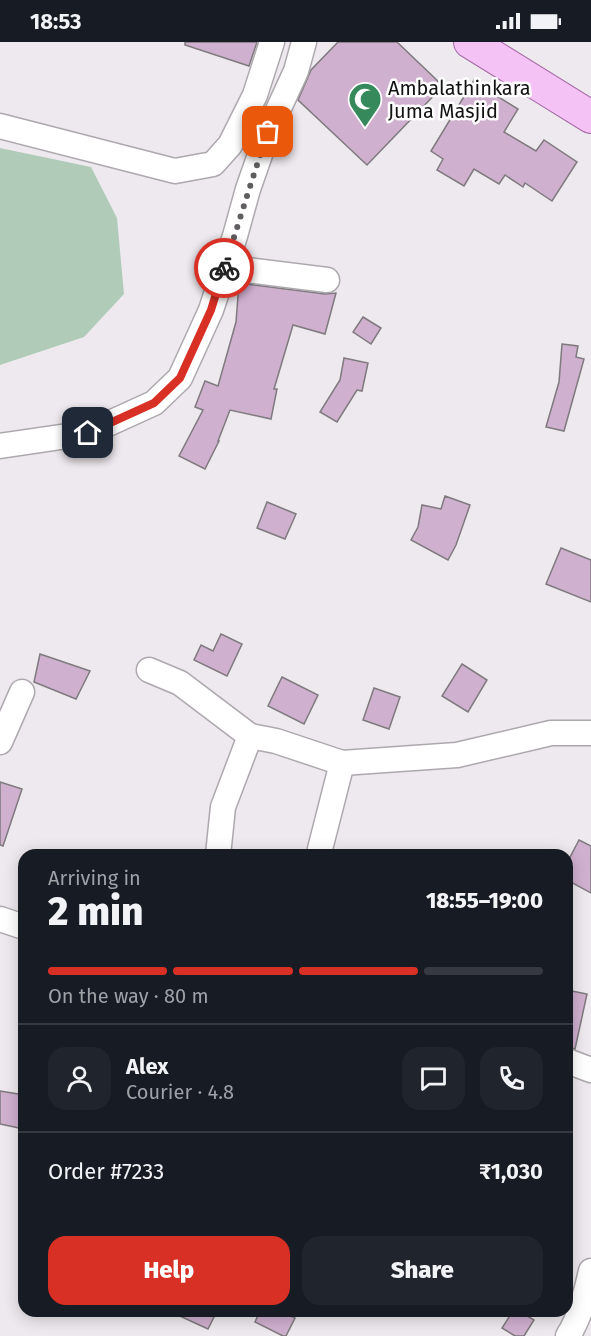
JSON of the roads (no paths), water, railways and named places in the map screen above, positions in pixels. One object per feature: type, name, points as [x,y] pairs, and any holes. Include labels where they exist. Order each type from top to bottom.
[{"type":"main road","points":[[470,42],[591,117]]},
{"type":"street","points":[[0,126],[175,171],[213,164],[230,145],[255,95],[272,42]]},
{"type":"street","points":[[0,446],[88,433],[154,403],[180,378],[211,310],[248,189],[268,132],[296,71],[304,42]]},
{"type":"street","points":[[224,267],[327,280]]},
{"type":"street","points":[[149,670],[180,683],[250,736],[276,741],[342,763],[457,755],[550,733],[591,733]]},
{"type":"street","points":[[0,742],[22,692]]},
{"type":"street","points":[[219,849],[223,807],[250,736]]},
{"type":"street","points":[[320,849],[342,763]]},
{"type":"street","points":[[0,919],[18,925]]},
{"type":"street","points":[[573,1063],[591,1070]]},
{"type":"street","points":[[568,1336],[574,1327],[591,1271]]},
{"type":"place","name":"Ambalathinkara Juma Masjid","points":[[365,128]]}]
